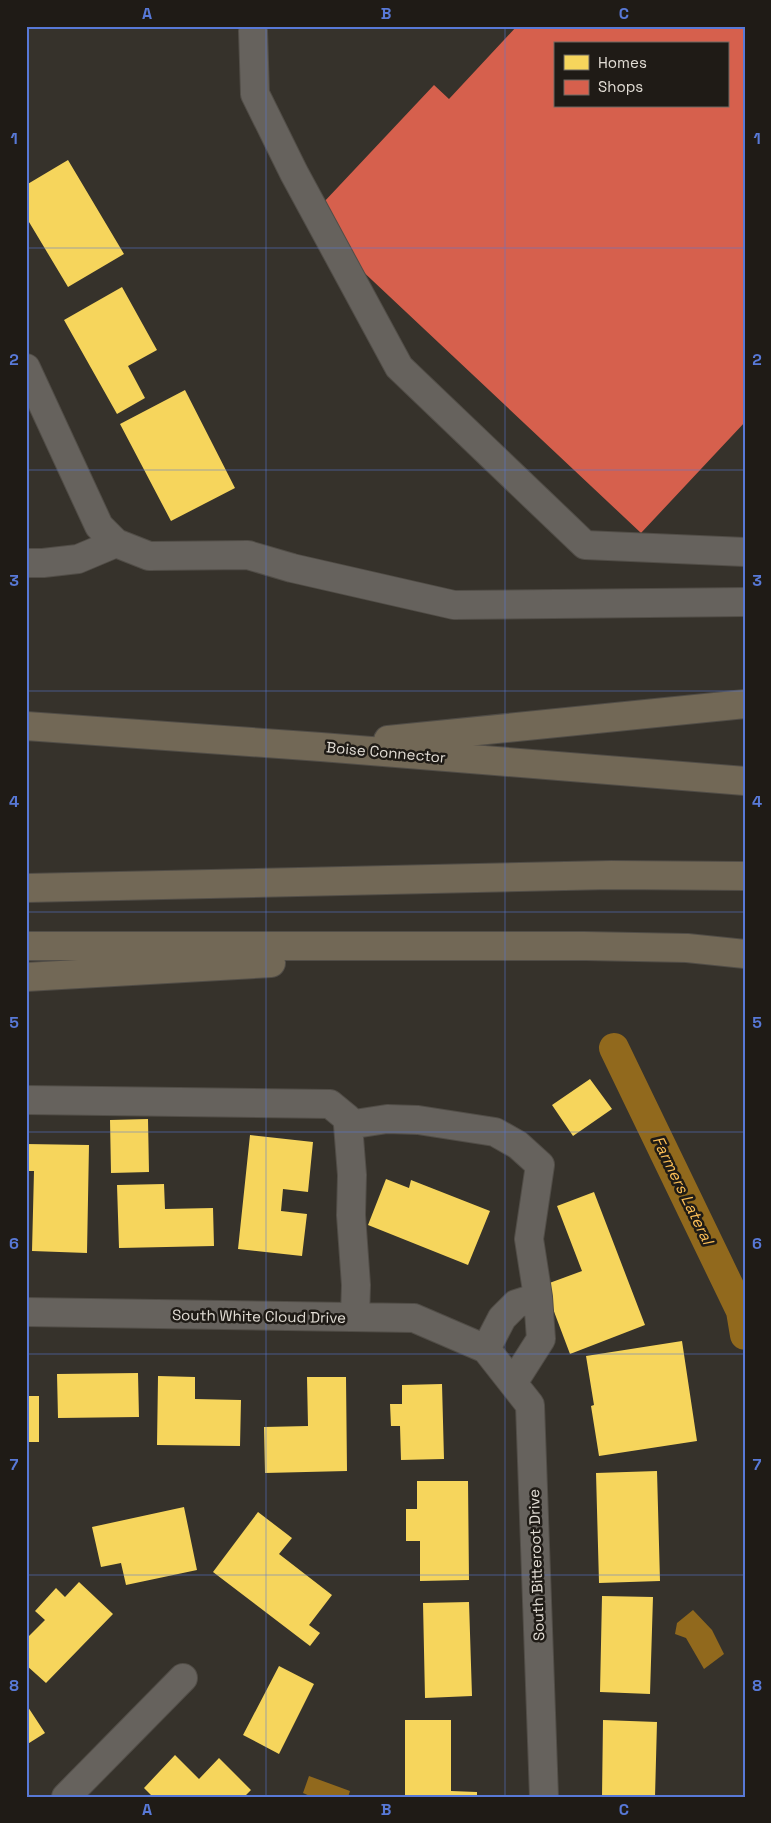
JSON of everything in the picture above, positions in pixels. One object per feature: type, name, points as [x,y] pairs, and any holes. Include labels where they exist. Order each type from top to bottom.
[{"type":"highway","points":[[321,747],[745,704]]},
{"type":"highway","name":"Boise Connector","points":[[26,726],[321,747],[745,782]]},
{"type":"highway","points":[[26,888],[611,875],[745,876]]},
{"type":"highway","points":[[26,946],[585,946],[687,948],[745,954]]},
{"type":"highway","points":[[26,977],[585,946]]},
{"type":"street","points":[[253,32],[255,94],[294,173],[399,367],[585,545],[745,552]]},
{"type":"street","points":[[26,368],[99,526],[116,543],[149,556],[248,555],[292,568],[454,605],[745,602]]},
{"type":"street","points":[[26,563],[78,558],[116,543]]},
{"type":"street","points":[[26,1100],[330,1104],[347,1118],[348,1125],[352,1175],[351,1215],[356,1285],[355,1317]]},
{"type":"street","points":[[348,1125],[387,1119],[418,1120],[495,1132],[518,1145],[540,1164],[529,1239],[538,1297],[541,1339],[513,1383]]},
{"type":"street","points":[[486,1349],[502,1318],[516,1304],[538,1297]]},
{"type":"street","name":"South White Cloud Drive","points":[[26,1312],[414,1318],[486,1349]]},
{"type":"street","name":"South Bitteroot Drive","points":[[486,1349],[530,1405],[544,1797]]},
{"type":"street","points":[[66,1797],[183,1678]]},
{"type":"shaded area","points":[[693,1610],[712,1630],[724,1654],[704,1669],[686,1638],[675,1634],[677,1623]]},
{"type":"shaded area","points":[[309,1776],[350,1791],[348,1797],[312,1797],[303,1793]]},
{"type":"building: Homes","points":[[68,160],[124,254],[68,287],[26,217],[26,185]]},
{"type":"building: Homes","points":[[122,287],[157,350],[128,366],[145,398],[117,414],[64,320]]},
{"type":"building: Homes","points":[[185,390],[235,488],[171,521],[120,424]]},
{"type":"building: Homes","points":[[590,1079],[612,1109],[573,1136],[552,1105]]},
{"type":"building: Homes","points":[[148,1119],[149,1172],[111,1173],[110,1120]]},
{"type":"building: Homes","points":[[250,1135],[313,1142],[308,1192],[283,1189],[281,1211],[307,1214],[302,1256],[238,1249]]},
{"type":"building: Homes","points":[[26,1144],[89,1145],[87,1253],[32,1251],[34,1171],[26,1171]]},
{"type":"building: Homes","points":[[386,1179],[409,1188],[411,1180],[490,1211],[468,1265],[368,1225]]},
{"type":"building: Homes","points":[[164,1184],[165,1209],[213,1208],[214,1246],[119,1248],[117,1185]]},
{"type":"building: Homes","points":[[594,1192],[645,1325],[570,1354],[544,1285],[582,1271],[557,1206]]},
{"type":"building: Homes","points":[[682,1341],[697,1441],[599,1456],[591,1406],[594,1405],[586,1356]]},
{"type":"building: Homes","points":[[138,1373],[139,1417],[58,1418],[57,1374]]},
{"type":"building: Homes","points":[[158,1376],[195,1377],[195,1399],[241,1400],[240,1446],[157,1445]]},
{"type":"building: Homes","points":[[307,1377],[346,1377],[347,1471],[265,1473],[264,1427],[308,1426]]},
{"type":"building: Homes","points":[[442,1384],[444,1459],[401,1460],[400,1426],[391,1426],[390,1404],[402,1404],[402,1385]]},
{"type":"building: Homes","points":[[26,1396],[39,1396],[39,1442],[26,1442]]},
{"type":"building: Homes","points":[[657,1471],[660,1581],[599,1583],[596,1473]]},
{"type":"building: Homes","points":[[417,1481],[468,1481],[469,1580],[420,1581],[420,1541],[406,1541],[406,1509],[417,1509]]},
{"type":"building: Homes","points":[[184,1507],[197,1570],[126,1585],[121,1563],[101,1567],[92,1527]]},
{"type":"building: Homes","points":[[258,1512],[292,1538],[279,1554],[332,1595],[309,1625],[320,1633],[310,1646],[213,1572]]},
{"type":"building: Homes","points":[[79,1582],[113,1614],[46,1683],[26,1665],[26,1639],[45,1620],[35,1611],[56,1588],[65,1597]]},
{"type":"building: Homes","points":[[602,1596],[653,1597],[650,1694],[600,1692]]},
{"type":"building: Homes","points":[[469,1602],[472,1696],[425,1698],[423,1603]]},
{"type":"building: Homes","points":[[279,1666],[314,1684],[279,1754],[243,1735]]},
{"type":"building: Homes","points":[[26,1704],[45,1733],[26,1745]]},
{"type":"building: Homes","points":[[405,1720],[451,1720],[451,1791],[477,1792],[477,1797],[405,1797]]},
{"type":"building: Homes","points":[[603,1720],[657,1722],[655,1797],[602,1797]]},
{"type":"building: Homes","points":[[175,1755],[199,1779],[219,1758],[251,1790],[244,1797],[153,1797],[144,1788]]},
{"type":"building: Shops","points":[[517,26],[745,26],[745,422],[641,533],[356,265],[323,203],[434,85],[449,99]]},
{"type":"waterway","name":"Farmers Lateral","points":[[614,1048],[741,1311],[745,1335]]}]
